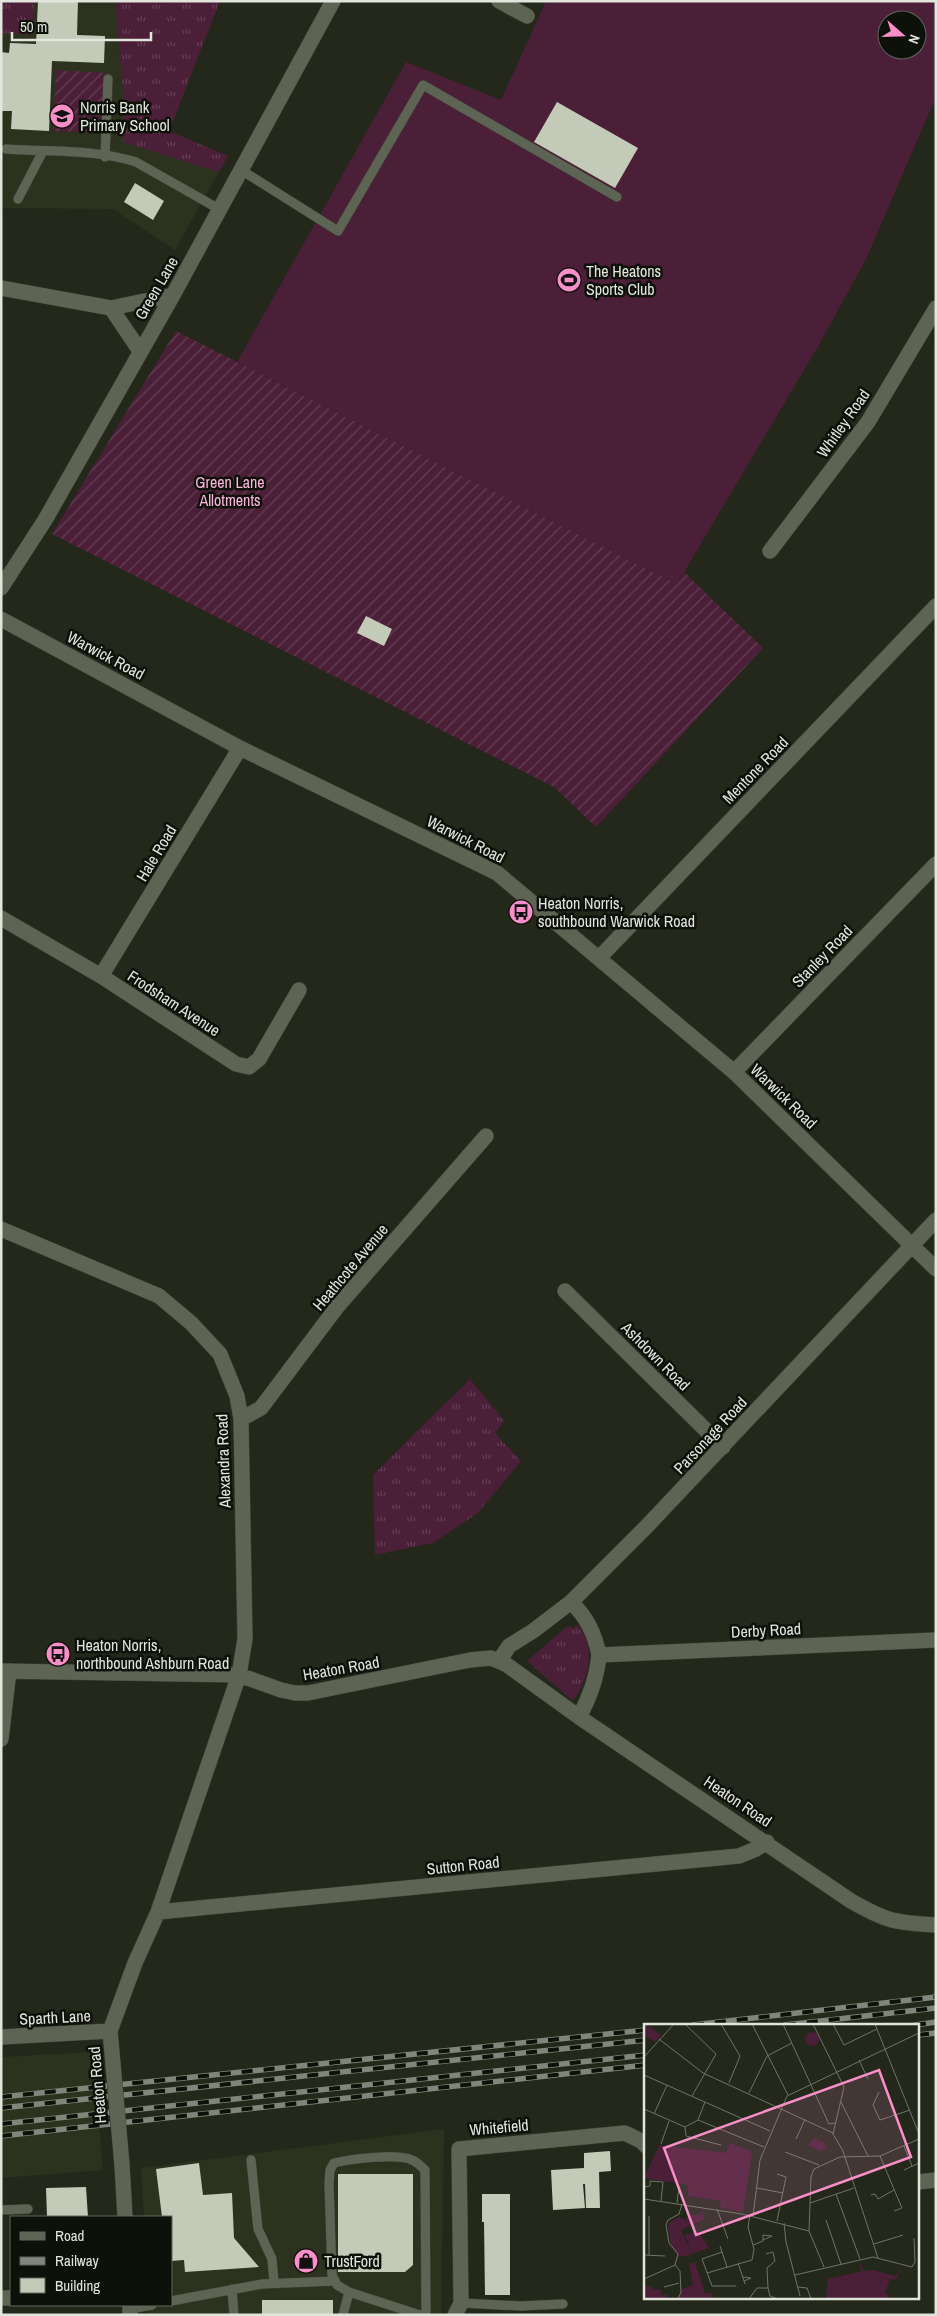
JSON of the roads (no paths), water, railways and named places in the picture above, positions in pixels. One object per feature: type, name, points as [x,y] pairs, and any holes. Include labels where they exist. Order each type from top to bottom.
[{"type":"street","name":"Green Lane","points":[[2,587],[45,520],[173,295],[333,1]]},
{"type":"street","points":[[499,1],[527,16]]},
{"type":"street","points":[[1,288],[111,308],[173,295]]},
{"type":"street","points":[[111,308],[140,351]]},
{"type":"street","name":"Whitley Road","points":[[770,551],[868,422],[936,308]]},
{"type":"street","name":"Mentone Road","points":[[599,958],[936,606]]},
{"type":"street","name":"Warwick Road","points":[[1,619],[240,748],[496,873],[734,1072],[936,1269]]},
{"type":"street","name":"Hale Road","points":[[101,976],[240,748]]},
{"type":"street","name":"Stanley Road","points":[[734,1072],[936,864]]},
{"type":"street","name":"Frodsham Avenue","points":[[1,918],[101,976],[236,1064],[249,1067],[259,1059],[299,990]]},
{"type":"street","name":"Heathcote Avenue","points":[[241,1419],[262,1408],[337,1307],[486,1136]]},
{"type":"street","name":"Parsonage Road","points":[[499,1661],[509,1646],[533,1631],[571,1602],[648,1525],[911,1244],[936,1220]]},
{"type":"street","name":"Alexandra Road","points":[[1,1228],[159,1296],[192,1323],[220,1354],[237,1396],[241,1419],[244,1639],[238,1675]]},
{"type":"street","name":"Ashdown Road","points":[[565,1291],[723,1446]]},
{"type":"street","points":[[571,1602],[583,1614],[592,1632],[598,1655],[597,1672],[580,1717]]},
{"type":"street","name":"Derby Road","points":[[598,1655],[936,1640]]},
{"type":"street","name":"Heaton Road","points":[[125,2216],[110,2031],[135,1962],[158,1912],[238,1675],[295,1694],[470,1660],[491,1658],[499,1661],[851,1901],[879,1916],[900,1924],[936,1925]]},
{"type":"street","points":[[1,1739],[5,1671],[238,1675]]},
{"type":"street","name":"Sutton Road","points":[[158,1912],[739,1856],[767,1842]]},
{"type":"street","name":"Sparth Lane","points":[[1,2037],[110,2031]]},
{"type":"street","name":"Whitefield","points":[[458,2309],[459,2149],[625,2133],[644,2144]]},
{"type":"street","points":[[920,2182],[936,2180]]},
{"type":"lane","points":[[105,156],[108,79]]},
{"type":"lane","points":[[241,170],[338,231],[423,85],[617,197]]},
{"type":"lane","points":[[6,149],[99,154],[136,162],[219,209]]},
{"type":"lane","points":[[18,199],[43,151]]},
{"type":"lane","points":[[420,2315],[349,2292],[335,2281],[332,2275],[329,2184],[330,2170],[334,2163],[344,2160],[402,2157],[412,2160],[424,2170],[426,2315]]},
{"type":"lane","points":[[251,2160],[258,2229],[272,2259],[274,2283]]},
{"type":"lane","points":[[1,2210],[28,2209]]},
{"type":"lane","points":[[172,2301],[274,2283],[335,2281]]},
{"type":"lane","points":[[232,2289],[234,2315]]},
{"type":"lane","points":[[343,2315],[349,2292]]},
{"type":"lane","points":[[458,2309],[521,2310],[563,2304]]},
{"type":"lane","points":[[130,2310],[148,2306]]},
{"type":"railway","points":[[702,2024],[936,1997]]},
{"type":"railway","points":[[794,2024],[936,2008]]},
{"type":"railway","points":[[920,2024],[936,2022]]},
{"type":"railway","points":[[1,2097],[644,2030]]},
{"type":"railway","points":[[920,2035],[936,2033]]},
{"type":"railway","points":[[1,2108],[644,2040]]},
{"type":"railway","points":[[1,2124],[644,2055]]},
{"type":"railway","points":[[1,2136],[644,2065]]},
{"type":"place","name":"Norris Bank Primary School","points":[[62,116]]},
{"type":"place","name":"The Heatons Sports Club","points":[[569,280]]},
{"type":"place","name":"Heaton Norris, southbound Warwick Road","points":[[521,912]]},
{"type":"place","name":"Heaton Norris, northbound Ashburn Road","points":[[58,1654]]},
{"type":"place","name":"TrustFord","points":[[306,2261]]},
{"type":"park label","name":"Green Lane Allotments","points":[[230,491]]}]
